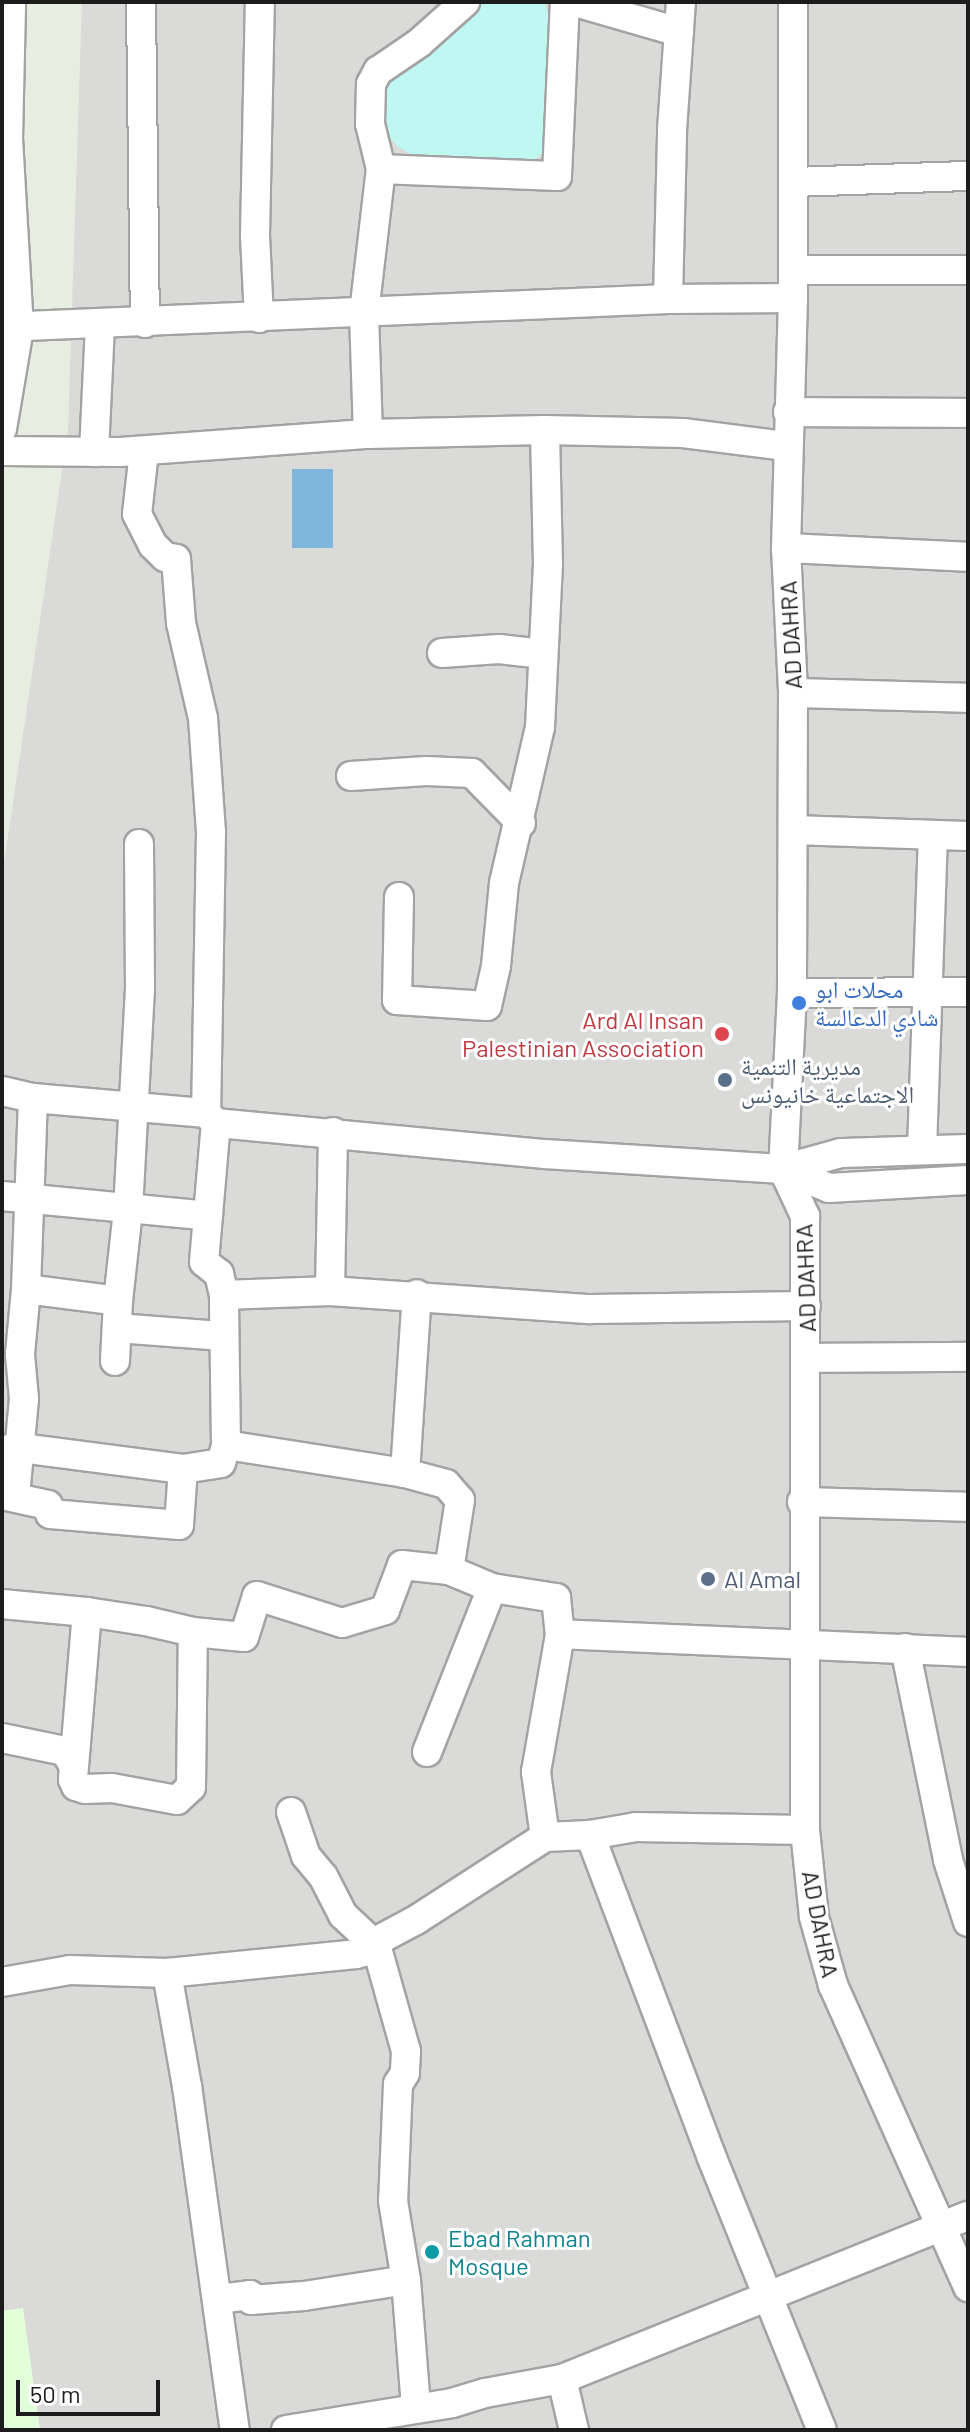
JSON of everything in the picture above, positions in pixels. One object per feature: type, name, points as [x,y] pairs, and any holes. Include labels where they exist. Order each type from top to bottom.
[{"type":"street","points":[[2,429],[10,328],[8,139],[11,2]]},
{"type":"street","points":[[141,2],[145,323]]},
{"type":"street","points":[[259,318],[255,235],[260,2]]},
{"type":"street","points":[[368,434],[364,313],[381,169],[370,124],[371,84],[378,71],[419,43],[465,2]]},
{"type":"street","points":[[381,169],[557,176],[565,2]]},
{"type":"street","points":[[575,2],[679,32]]},
{"type":"street","points":[[668,299],[672,130],[681,2]]},
{"type":"street","name":"AD DAHRA","points":[[793,2],[794,284],[786,446],[786,548],[793,693],[792,993],[783,1169],[805,1216],[807,1358],[802,1502],[805,1830],[814,1917],[833,1985],[968,2287]]},
{"type":"street","points":[[794,182],[968,176]]},
{"type":"street","points":[[10,328],[668,299],[794,284],[968,270]]},
{"type":"street","points":[[94,452],[100,325]]},
{"type":"street","points":[[788,412],[968,413]]},
{"type":"street","points":[[399,897],[397,1000],[487,1006],[496,966],[504,883],[521,823],[540,727],[548,564],[545,430]]},
{"type":"street","points":[[2,451],[144,451],[368,434],[545,430],[683,433],[786,446]]},
{"type":"street","points":[[12,1449],[183,1469],[221,1463],[226,1445],[224,1295],[219,1274],[204,1262],[211,1118],[211,832],[203,718],[181,623],[176,559],[165,557],[153,545],[137,514],[144,451]]},
{"type":"street","points":[[786,548],[968,557]]},
{"type":"street","points":[[442,653],[499,649],[543,654]]},
{"type":"street","points":[[793,693],[968,698]]},
{"type":"street","points":[[351,776],[426,771],[472,773],[521,823]]},
{"type":"street","points":[[793,830],[968,836]]},
{"type":"street","points":[[922,1149],[925,993],[933,835]]},
{"type":"street","points":[[115,1361],[135,1106],[140,989],[139,844]]},
{"type":"street","points":[[792,993],[968,992]]},
{"type":"street","points":[[2,1091],[33,1098],[135,1106],[211,1118],[545,1154],[783,1169],[829,1188],[968,1180]]},
{"type":"street","points":[[33,1098],[15,1197],[26,1289],[20,1354],[24,1399],[12,1449],[9,1496],[48,1505],[50,1514],[179,1525],[183,1469]]},
{"type":"street","points":[[330,1291],[333,1132]]},
{"type":"street","points":[[783,1169],[841,1153],[968,1149]]},
{"type":"street","points":[[15,1197],[208,1216]]},
{"type":"street","points":[[26,1289],[118,1314],[223,1336]]},
{"type":"street","points":[[224,1295],[330,1291],[417,1294],[590,1309],[806,1306]]},
{"type":"street","points":[[405,1473],[417,1294]]},
{"type":"street","points":[[807,1358],[968,1357]]},
{"type":"street","points":[[226,1445],[405,1473],[446,1484],[460,1500],[449,1570]]},
{"type":"street","points":[[802,1502],[968,1507]]},
{"type":"street","points":[[2,1604],[87,1612],[193,1632],[244,1637],[257,1596],[342,1623],[385,1610],[402,1565],[449,1570],[492,1588],[556,1598],[560,1634],[536,1772],[545,1837]]},
{"type":"street","points":[[427,1752],[492,1588]]},
{"type":"street","points":[[87,1612],[81,1711],[73,1765],[76,1786],[140,1792],[177,1800],[184,1797],[191,1787],[193,1632]]},
{"type":"street","points":[[560,1634],[968,1652]]},
{"type":"street","points":[[905,1648],[948,1860],[968,1922]]},
{"type":"street","points":[[2,1738],[65,1751],[73,1765]]},
{"type":"street","points":[[291,1812],[306,1856],[323,1876],[343,1915],[375,1946],[406,2051],[405,2073],[398,2084],[393,2201],[406,2280],[416,2407]]},
{"type":"street","points":[[2,1982],[70,1970],[167,1973],[356,1954],[375,1946],[545,1837],[590,1835],[636,1827],[805,1830]]},
{"type":"street","points":[[590,1835],[712,2158],[822,2430]]},
{"type":"street","points":[[167,1973],[218,2299],[235,2430]]},
{"type":"street","points":[[286,2430],[562,2379],[968,2216]]},
{"type":"street","points":[[218,2299],[250,2295],[251,2300],[304,2296],[406,2280]]},
{"type":"street","points":[[562,2379],[574,2430]]},
{"type":"shaded area","points":[[82,2],[968,2],[968,2430],[2,2430],[2,877],[68,430]]},
{"type":"shaded area","points":[[480,2],[544,2],[549,16],[543,153],[534,160],[415,156],[398,147],[382,128],[382,83]]},
{"type":"shaded area","points":[[292,469],[333,469],[333,548],[292,548]]},
{"type":"shaded area","points":[[23,2308],[40,2430],[2,2430],[2,2311]]},
{"type":"place","name":"محلات ابو شادي الدعالسة","points":[[799,1003]]},
{"type":"place","name":"Ard Al Insan Palestinian Association","points":[[722,1034]]},
{"type":"place","name":"مديرية التنمية الاجتماعية خانيونس","points":[[725,1080]]},
{"type":"place","name":"Al Amal","points":[[708,1579]]},
{"type":"place","name":"Ebad Rahman Mosque","points":[[432,2252]]}]
